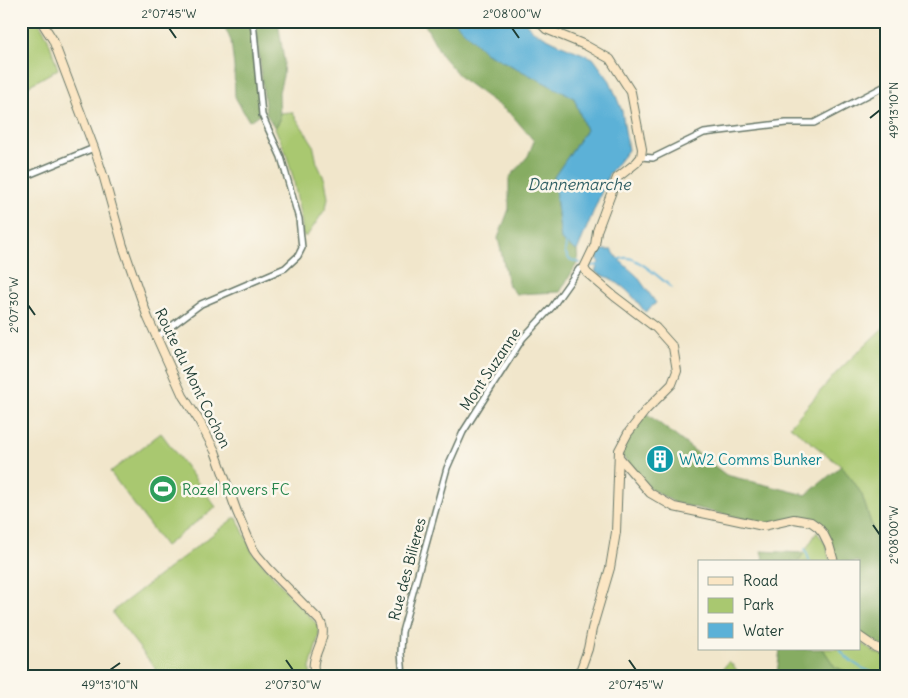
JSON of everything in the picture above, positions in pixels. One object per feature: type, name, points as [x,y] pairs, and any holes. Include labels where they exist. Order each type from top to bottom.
[{"type":"street","name":"Route du Mont Cochon","points":[[41,21],[53,40],[94,148],[126,254],[148,318],[183,396],[215,451],[237,512],[253,549],[269,569],[320,621],[323,627],[314,664],[314,674]]},
{"type":"street","points":[[157,337],[201,304],[285,268],[298,256],[302,248],[299,219],[282,157],[262,115],[253,21]]},
{"type":"street","points":[[538,21],[546,30],[585,44],[610,59],[631,92],[642,149],[641,157],[617,178],[598,231],[595,245],[584,268],[587,273],[614,296],[656,328],[673,347],[677,371],[672,384],[646,410],[628,433],[618,450],[616,532],[610,568],[578,677]]},
{"type":"street","points":[[641,157],[653,158],[704,133],[786,123],[814,122],[887,85]]},
{"type":"street","points":[[21,178],[94,148]]},
{"type":"street","name":"Mont Suzanne","points":[[447,468],[463,432],[523,338],[552,307],[580,269],[584,268]]},
{"type":"street","points":[[619,457],[650,493],[674,507],[763,526],[794,519],[811,522],[823,533],[833,560]]},
{"type":"street","name":"Rue des Bilieres","points":[[403,677],[402,632],[447,468]]},
{"type":"street","points":[[860,637],[875,647],[887,652]]},
{"type":"green space","points":[[21,21],[38,21],[47,36],[58,69],[21,90]]},
{"type":"green space","points":[[222,21],[250,21],[261,114],[249,121],[235,97],[231,41]]},
{"type":"green space","points":[[255,21],[278,21],[284,61],[279,92],[280,120],[275,128],[266,114]]},
{"type":"green space","points":[[423,21],[454,21],[485,52],[574,98],[586,130],[554,177],[561,240],[577,251],[578,262],[560,292],[516,294],[509,286],[498,238],[509,209],[509,178],[528,156],[534,141],[512,115],[462,79],[442,56]]},
{"type":"green space","points":[[292,112],[313,144],[317,163],[325,180],[328,198],[326,208],[307,236],[304,236],[302,233],[293,177],[286,153],[275,128],[280,120],[280,113]]},
{"type":"green space","points":[[887,324],[887,574],[862,495],[854,482],[841,466],[790,426],[837,372]]},
{"type":"green space","points":[[646,413],[726,475],[806,495],[841,466],[862,495],[887,574],[887,647],[871,641],[860,631],[860,560],[836,560],[816,522],[757,522],[675,503],[651,489],[622,456],[624,445]]},
{"type":"green space","name":"Rozel Rovers FC","points":[[161,433],[216,507],[165,546],[110,472]]},
{"type":"green space","points":[[234,518],[237,518],[252,551],[316,623],[319,629],[310,668],[313,677],[148,677],[156,669],[113,614],[113,611]]},
{"type":"green space","points":[[817,532],[826,545],[830,560],[799,560]]},
{"type":"green space","points":[[761,551],[804,553],[799,560],[763,560]]},
{"type":"green space","points":[[860,642],[876,653],[887,656],[887,677],[860,677],[835,667],[824,650],[860,650]]},
{"type":"green space","points":[[780,650],[824,650],[835,667],[860,677],[779,677],[777,674]]},
{"type":"green space","points":[[729,661],[743,677],[717,677]]},
{"type":"water","name":"Dannemarche","points":[[454,21],[524,21],[533,31],[593,58],[610,81],[622,111],[628,150],[609,174],[577,251],[561,240],[554,177],[586,130],[574,98],[485,52]]},
{"type":"water","points":[[598,250],[612,250],[618,259],[637,276],[656,303],[645,312],[623,287],[595,272],[599,262],[595,252]]},
{"type":"waterway","points":[[566,244],[565,252],[569,259],[580,263]]},
{"type":"waterway","points":[[616,261],[625,258],[632,259],[650,270],[672,288]]},
{"type":"waterway","points":[[590,266],[600,265]]},
{"type":"waterway","points":[[805,549],[809,560]]},
{"type":"waterway","points":[[840,650],[849,660],[857,665],[871,672],[887,676]]},
{"type":"place","name":"WW2 Comms Bunker","points":[[660,459]]},
{"type":"place","name":"Rozel Rovers FC","points":[[163,489]]}]
